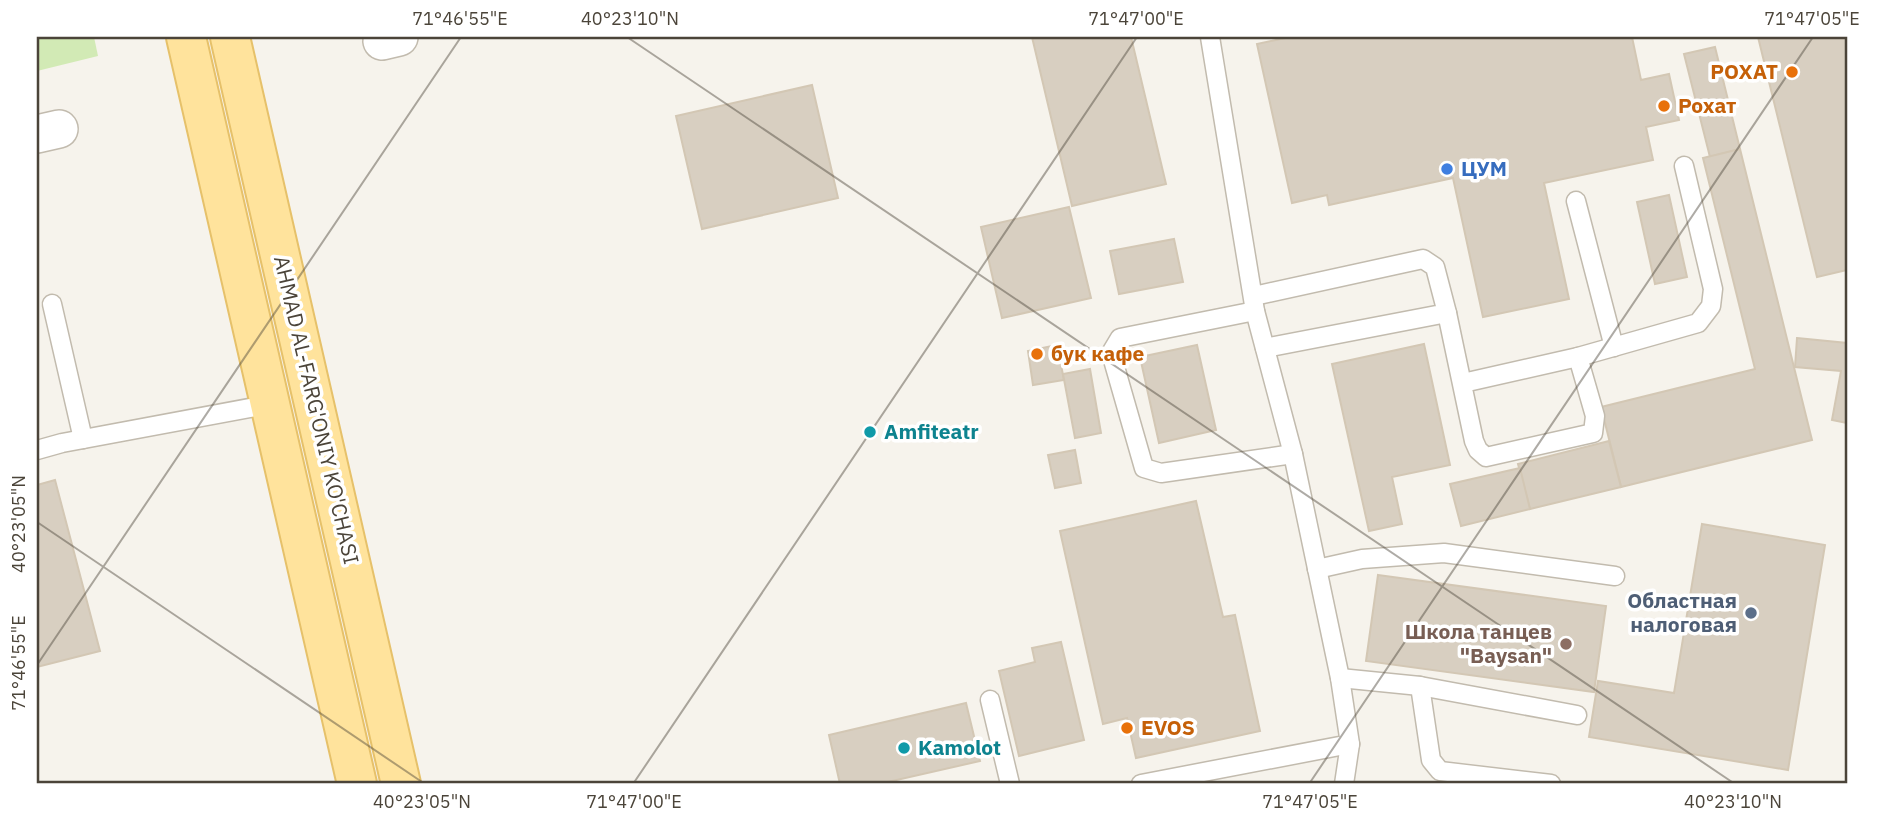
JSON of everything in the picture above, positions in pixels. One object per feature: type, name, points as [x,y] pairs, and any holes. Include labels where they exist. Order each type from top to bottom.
[{"type":"main road","name":"AHMAD AL-FARG'ONIY KO'CHASI","points":[[186,37],[357,784]]},
{"type":"main road","name":"AHMAD AL-FARG'ONIY KO'CHASI","points":[[230,37],[401,784]]},
{"type":"lane","points":[[1210,37],[1255,303],[1293,454],[1340,678],[1350,744],[1344,784]]},
{"type":"lane","points":[[1463,383],[1578,357],[1698,323],[1711,306],[1713,289],[1684,166]]},
{"type":"lane","points":[[1576,201],[1614,347]]},
{"type":"lane","points":[[1293,454],[1161,472],[1144,468],[1111,353],[1120,338],[1423,259],[1436,267],[1474,441],[1478,450],[1486,457],[1593,433],[1595,416],[1578,357]]},
{"type":"lane","points":[[51,304],[83,439]]},
{"type":"lane","points":[[1265,348],[1447,313]]},
{"type":"lane","points":[[37,450],[271,404]]},
{"type":"lane","points":[[1317,569],[1362,559],[1444,553],[1615,576]]},
{"type":"lane","points":[[1340,678],[1420,686],[1577,715]]},
{"type":"lane","points":[[1420,686],[1431,760],[1440,771],[1551,784]]},
{"type":"lane","points":[[990,699],[1010,784]]},
{"type":"lane","points":[[1141,784],[1350,744]]},
{"type":"green space","points":[[37,37],[94,37],[98,56],[37,71]]},
{"type":"building","points":[[1032,37],[1131,37],[1166,184],[1072,206]]},
{"type":"building","name":"ЦУМ","points":[[1290,37],[1632,37],[1641,80],[1669,74],[1679,120],[1646,127],[1653,160],[1544,183],[1569,299],[1483,317],[1453,178],[1329,205],[1327,195],[1292,203],[1257,44]]},
{"type":"building","points":[[1758,37],[1847,37],[1847,270],[1817,277]]},
{"type":"building","points":[[1715,47],[1740,149],[1710,157],[1684,54]]},
{"type":"building","points":[[812,85],[838,198],[702,229],[676,116]]},
{"type":"building","points":[[1740,149],[1812,440],[1621,487],[1601,407],[1755,369],[1703,158]]},
{"type":"building","points":[[1669,195],[1687,277],[1655,284],[1637,202]]},
{"type":"building","points":[[1069,207],[1091,298],[1002,318],[981,227]]},
{"type":"building","points":[[1174,239],[1183,282],[1119,294],[1110,251]]},
{"type":"building","points":[[1797,338],[1847,343],[1847,423],[1832,420],[1841,371],[1795,367]]},
{"type":"building","points":[[1424,344],[1450,465],[1392,477],[1402,524],[1369,531],[1332,364]]},
{"type":"building","points":[[1057,345],[1064,380],[1033,385],[1028,351]]},
{"type":"building","points":[[1197,345],[1216,430],[1159,443],[1140,357]]},
{"type":"building","points":[[1090,369],[1101,433],[1075,438],[1063,374]]},
{"type":"building","points":[[1609,441],[1621,487],[1530,509],[1518,464]]},
{"type":"building","points":[[1075,450],[1081,483],[1055,488],[1048,455]]},
{"type":"building","points":[[1520,468],[1530,509],[1461,526],[1450,484]]},
{"type":"building","points":[[55,480],[100,651],[37,667],[37,485]]},
{"type":"building","points":[[1196,501],[1223,617],[1235,615],[1260,731],[1136,758],[1127,718],[1103,724],[1060,531]]},
{"type":"building","name":"Областная налоговая","points":[[1702,524],[1825,545],[1788,770],[1589,737],[1598,681],[1674,693]]},
{"type":"building","points":[[1378,575],[1606,606],[1594,692],[1366,661]]},
{"type":"building","points":[[1061,642],[1084,740],[1019,756],[999,671],[1035,662],[1032,648]]},
{"type":"building","name":"Kamolot","points":[[966,703],[980,761],[879,784],[840,784],[829,735]]},
{"type":"place","name":"РОХАТ","points":[[1792,72]]},
{"type":"place","name":"Рохат","points":[[1664,106]]},
{"type":"place","name":"ЦУМ","points":[[1447,169]]},
{"type":"place","name":"бук кафе","points":[[1037,354]]},
{"type":"place","name":"Amfiteatr","points":[[870,432]]},
{"type":"place","name":"Областная налоговая","points":[[1751,613]]},
{"type":"place","name":"Школа танцев \"Baysan\"","points":[[1566,644]]},
{"type":"place","name":"EVOS","points":[[1127,728]]},
{"type":"place","name":"Kamolot","points":[[904,748]]}]
